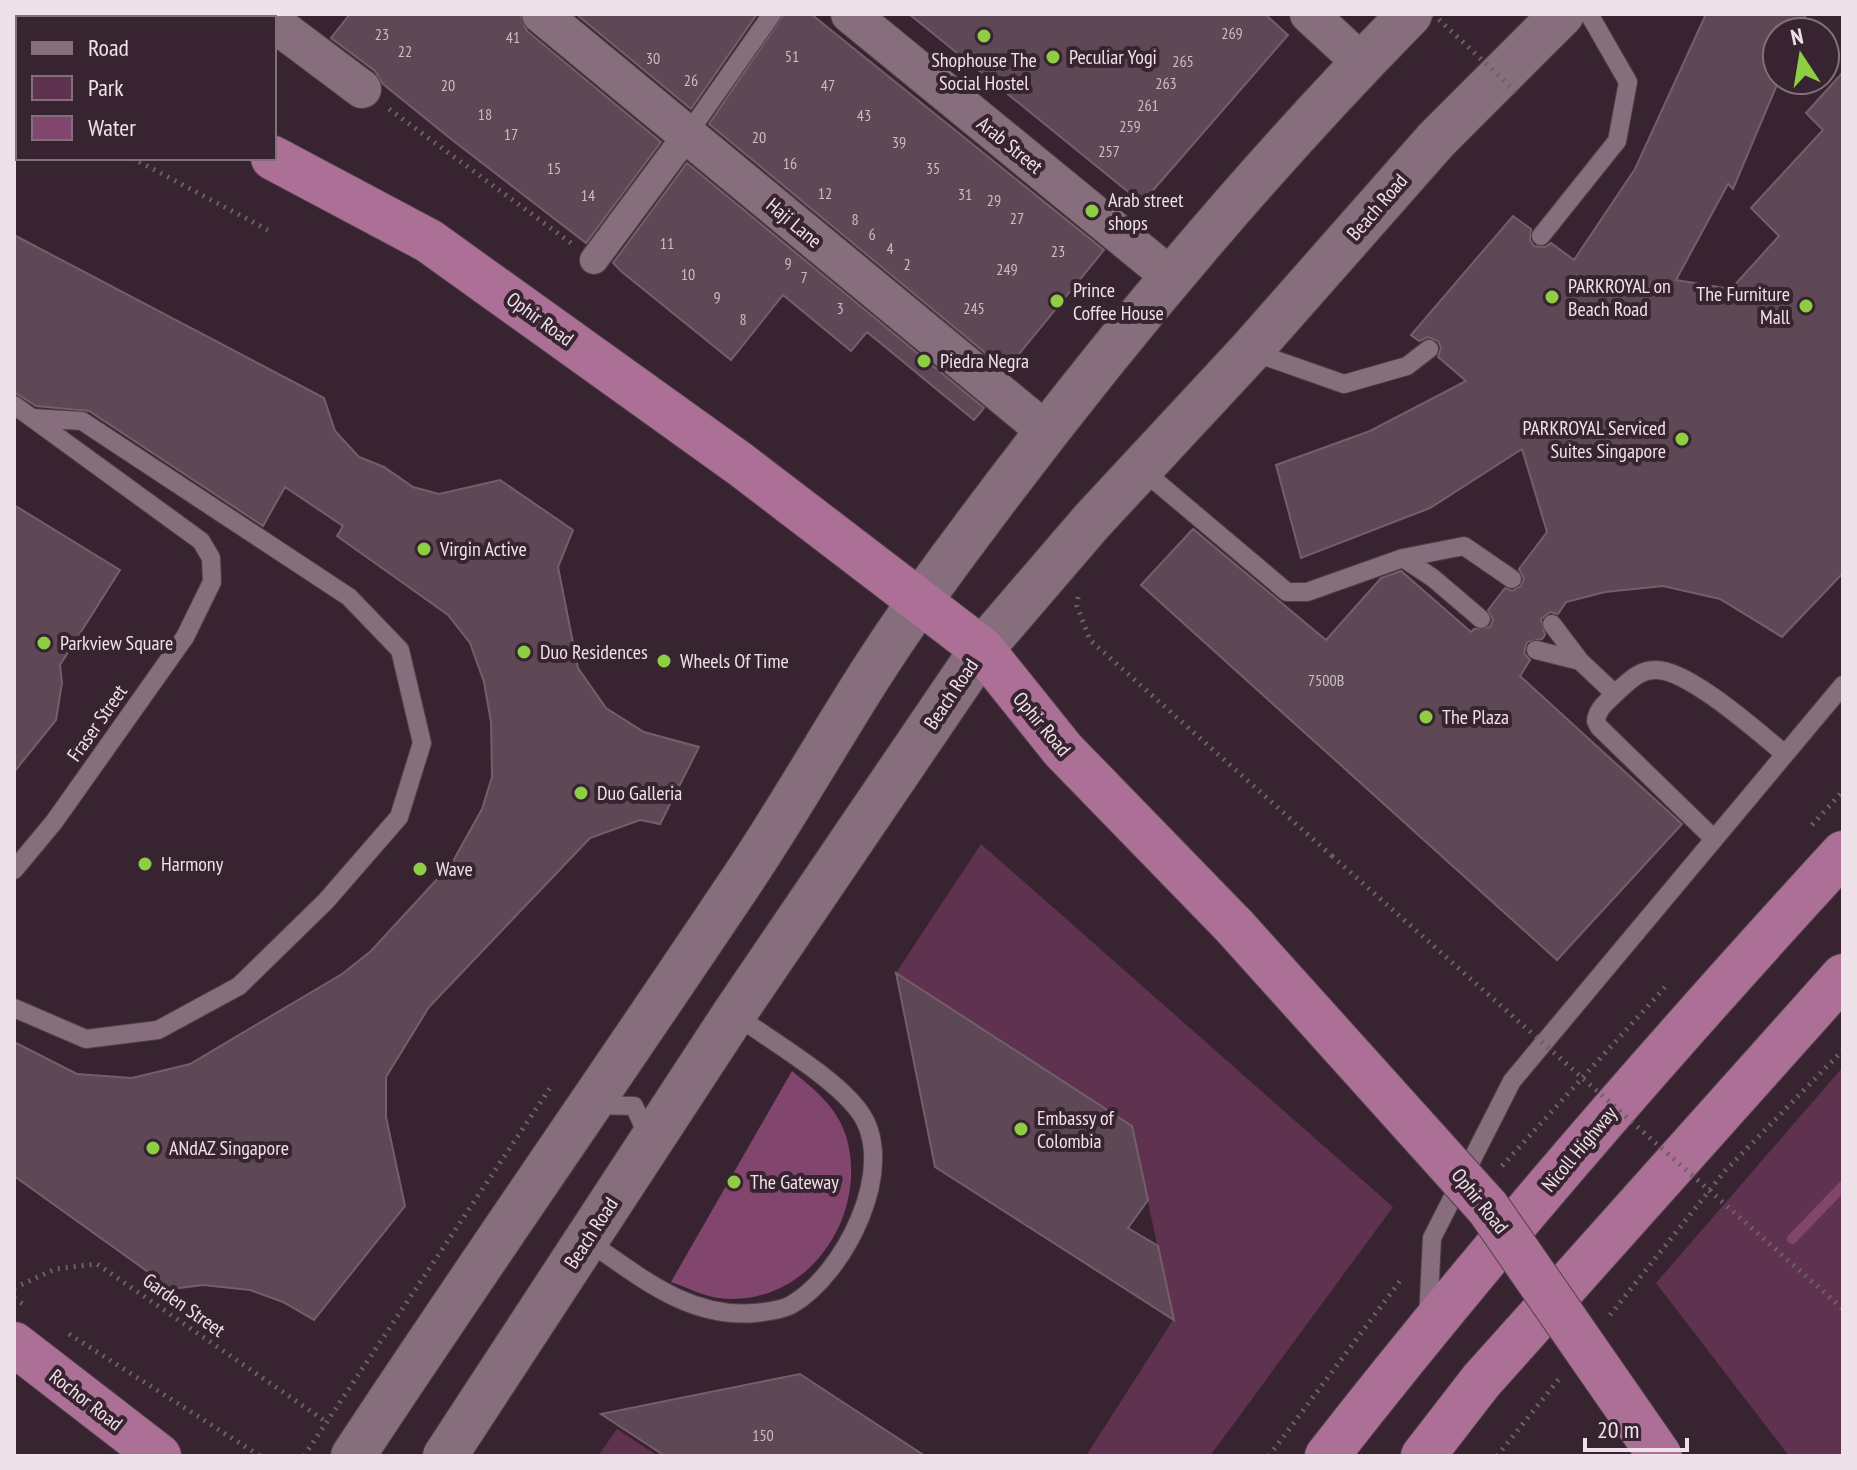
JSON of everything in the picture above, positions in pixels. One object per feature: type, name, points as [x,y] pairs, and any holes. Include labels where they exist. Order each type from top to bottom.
[{"type":"highway","name":"Ophir Road","points":[[276,160],[429,241],[740,464],[982,649],[1063,750],[1235,927],[1488,1208],[1660,1456]]},
{"type":"highway","name":"Nicoll Highway","points":[[1327,1456],[1427,1329],[1677,1035],[1827,839]]},
{"type":"highway","points":[[1423,1456],[1481,1381],[1843,976]]},
{"type":"highway","name":"Rochor Road","points":[[27,1330],[159,1456]]},
{"type":"main road","points":[[353,1456],[499,1234],[749,869],[920,602],[1047,432],[1170,276],[1410,14]]},
{"type":"main road","name":"Beach Road","points":[[445,1456],[734,1014],[982,649],[1140,468],[1250,351],[1436,140],[1562,14]]},
{"type":"street","name":"Haji Lane","points":[[541,14],[1047,432]]},
{"type":"street","name":"Arab Street","points":[[850,14],[1170,276]]},
{"type":"street","points":[[1309,14],[1362,63]]},
{"type":"street","points":[[276,24],[362,89]]},
{"type":"street","points":[[594,260],[687,135]]},
{"type":"lane","points":[[687,135],[772,14]]},
{"type":"lane","points":[[1541,236],[1617,141],[1628,82],[1589,14]]},
{"type":"lane","points":[[1250,351],[1344,384],[1407,366],[1429,349]]},
{"type":"lane","name":"Fraser Street","points":[[14,405],[201,541],[211,558],[212,582],[185,637],[54,822],[14,870]]},
{"type":"lane","points":[[14,1008],[86,1039],[158,1030],[239,986],[326,901],[399,817],[422,743],[400,650],[349,597],[82,421],[32,418]]},
{"type":"lane","points":[[1140,468],[1287,592],[1307,592],[1403,558],[1464,546],[1512,579]]},
{"type":"lane","points":[[1403,558],[1433,578],[1481,619]]},
{"type":"lane","points":[[1552,624],[1580,661],[1615,694]]},
{"type":"lane","points":[[1536,650],[1580,661]]},
{"type":"lane","points":[[1713,838],[1615,754],[1596,721],[1599,709],[1644,672],[1665,671],[1711,694],[1785,754]]},
{"type":"lane","points":[[1427,1329],[1432,1238],[1512,1081],[1843,685]]},
{"type":"lane","points":[[586,1240],[668,1296],[707,1309],[754,1313],[789,1306],[818,1283],[856,1229],[876,1168],[872,1139],[860,1112],[838,1089],[734,1014]]},
{"type":"lane","points":[[588,1105],[634,1106],[650,1141]]},
{"type":"path","points":[[1433,14],[1519,95]]},
{"type":"path","points":[[362,89],[594,260]]},
{"type":"path","points":[[136,160],[268,230]]},
{"type":"path","points":[[1079,593],[1077,606],[1090,640],[1843,1309]]},
{"type":"path","points":[[1827,839],[1843,791]]},
{"type":"path","points":[[1494,1175],[1674,977]]},
{"type":"path","points":[[1606,1320],[1725,1171],[1843,1050]]},
{"type":"path","points":[[1269,1456],[1432,1238]]},
{"type":"path","name":"Garden Street","points":[[14,1288],[55,1269],[97,1264],[325,1421]]},
{"type":"path","points":[[14,1298],[27,1330]]},
{"type":"path","points":[[66,1332],[260,1456]]},
{"type":"path","points":[[1497,1456],[1566,1369]]},
{"type":"green space","points":[[981,844],[1393,1207],[1210,1456],[1086,1456],[1173,1320],[1132,1126],[896,973]]},
{"type":"green space","points":[[1843,1067],[1843,1456],[1789,1456],[1656,1283]]},
{"type":"green space","points":[[617,1429],[658,1456],[598,1456]]},
{"type":"water","points":[[792,1071],[831,1107],[846,1136],[851,1166],[849,1197],[840,1225],[824,1251],[804,1273],[779,1289],[750,1297],[718,1298],[671,1282]]},
{"type":"building","points":[[350,14],[520,14],[527,31],[661,142],[586,243],[451,139],[383,84],[375,71],[331,38]]},
{"type":"building","points":[[576,14],[757,14],[691,109]]},
{"type":"building","points":[[784,14],[811,14],[1104,250],[1006,370],[709,124]]},
{"type":"building","points":[[909,14],[1265,14],[1288,35],[1142,203]]},
{"type":"building","points":[[1706,14],[1806,14],[1761,16],[1761,96],[1772,96],[1733,189],[1728,184],[1676,280],[1731,289],[1779,236],[1751,208],[1823,130],[1806,113],[1821,96],[1841,96],[1843,72],[1843,573],[1782,637],[1720,599],[1663,586],[1605,592],[1566,602],[1558,614],[1550,612],[1541,619],[1545,635],[1542,639],[1527,642],[1524,653],[1530,660],[1520,676],[1682,824],[1557,960],[1141,585],[1193,529],[1326,640],[1381,578],[1401,571],[1471,632],[1490,627],[1493,620],[1488,610],[1505,588],[1512,591],[1521,586],[1524,579],[1519,569],[1547,532],[1522,449],[1430,508],[1301,558],[1276,465],[1370,431],[1466,381],[1438,357],[1441,348],[1438,341],[1428,337],[1419,341],[1411,335],[1513,216],[1531,229],[1530,240],[1534,246],[1545,247],[1551,243],[1574,260],[1635,169]]},
{"type":"building","points":[[687,163],[984,408],[974,420],[867,332],[851,351],[783,295],[731,360],[622,272],[613,263]]},
{"type":"building","name":"Duo Galleria","points":[[14,235],[324,398],[335,431],[359,457],[384,467],[413,487],[439,494],[500,480],[573,530],[558,567],[578,668],[606,708],[644,732],[699,747],[660,824],[640,820],[590,838],[429,1007],[386,1077],[386,1117],[405,1206],[314,1320],[283,1302],[250,1290],[203,1285],[172,1289],[14,1176],[14,1042],[77,1074],[132,1078],[190,1064],[342,974],[371,951],[452,863],[482,809],[492,777],[491,722],[484,682],[470,643],[448,615],[337,536],[343,526],[285,487],[263,526],[89,411],[36,406],[14,392]]},
{"type":"building","name":"Parkview Square","points":[[14,505],[120,570],[60,665],[62,683],[56,720],[14,772]]},
{"type":"building","points":[[896,973],[1132,1126],[1148,1200],[1128,1228],[1158,1246],[1174,1320],[935,1167]]},
{"type":"building","points":[[800,1374],[925,1456],[665,1456],[601,1414]]},
{"type":"waterway","points":[[1792,1239],[1843,1186]]},
{"type":"place","name":"Shophouse The Social Hostel","points":[[984,36]]},
{"type":"place","name":"Peculiar Yogi","points":[[1053,57]]},
{"type":"place","name":"Arab street shops","points":[[1092,211]]},
{"type":"place","name":"PARKROYAL on Beach Road","points":[[1552,297]]},
{"type":"place","name":"Prince Coffee House","points":[[1057,301]]},
{"type":"place","name":"The Furniture Mall","points":[[1806,306]]},
{"type":"place","name":"Piedra Negra","points":[[924,361]]},
{"type":"place","name":"PARKROYAL Serviced Suites Singapore","points":[[1682,439]]},
{"type":"place","name":"Virgin Active","points":[[424,549]]},
{"type":"place","name":"Parkview Square","points":[[44,643]]},
{"type":"place","name":"Duo Residences","points":[[524,652]]},
{"type":"place","name":"Wheels Of Time","points":[[664,661]]},
{"type":"place","name":"The Plaza","points":[[1426,717]]},
{"type":"place","name":"Duo Galleria","points":[[581,793]]},
{"type":"place","name":"Harmony","points":[[145,864]]},
{"type":"place","name":"Wave","points":[[420,869]]},
{"type":"place","name":"Embassy of Colombia","points":[[1021,1129]]},
{"type":"place","name":"ANdAZ Singapore","points":[[153,1148]]},
{"type":"place","name":"The Gateway","points":[[734,1182]]}]
